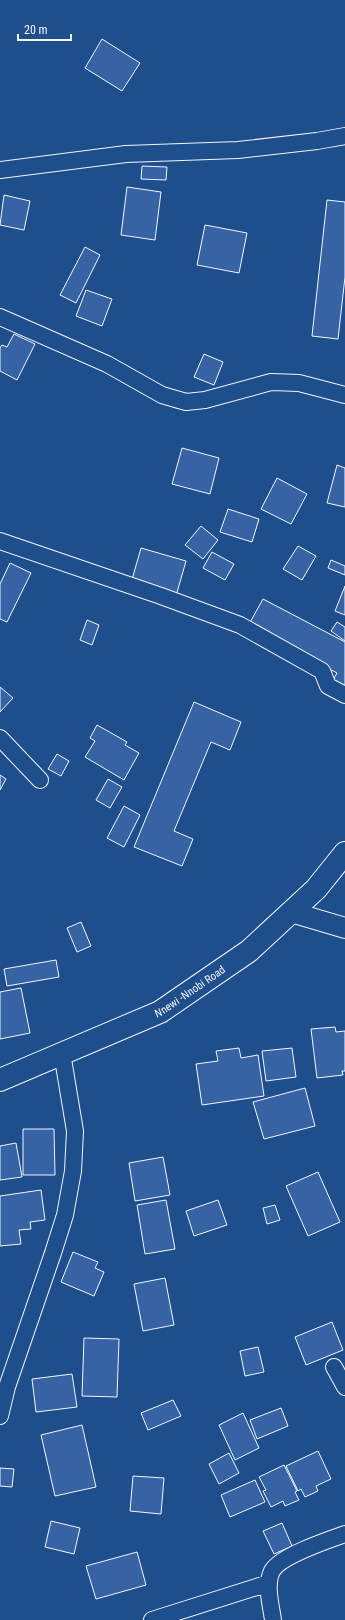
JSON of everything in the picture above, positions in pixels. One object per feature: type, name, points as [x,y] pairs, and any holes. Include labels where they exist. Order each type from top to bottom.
[{"type":"main road","name":"Nnewi -Nnobi Road","points":[[0,1080],[160,1012],[249,951],[316,889],[345,853]]},
{"type":"street","points":[[0,170],[126,154],[238,150],[317,141],[345,136]]},
{"type":"street","points":[[0,317],[107,364],[162,395],[186,402],[205,400],[271,382],[299,383],[345,395]]},
{"type":"street","points":[[0,541],[37,556],[161,596],[240,625],[322,671],[328,686],[345,695]]},
{"type":"street","points":[[0,738],[40,780]]},
{"type":"street","points":[[291,912],[345,928]]},
{"type":"street","points":[[0,1416],[7,1387],[65,1215],[73,1171],[75,1131],[62,1053]]},
{"type":"street","points":[[334,1367],[345,1388]]},
{"type":"street","points":[[273,1620],[269,1583],[272,1571],[279,1563],[310,1547],[345,1534]]},
{"type":"street","points":[[152,1620],[269,1583]]},
{"type":"building","points":[[102,39],[140,63],[122,91],[85,68]]},
{"type":"building","points":[[142,166],[167,167],[166,180],[141,179]]},
{"type":"building","points":[[127,187],[161,192],[155,240],[121,235]]},
{"type":"building","points":[[4,195],[30,201],[24,230],[0,225]]},
{"type":"building","points":[[327,200],[345,202],[345,277],[338,339],[312,336]]},
{"type":"building","points":[[205,225],[247,233],[239,273],[197,265]]},
{"type":"building","points":[[85,247],[100,255],[76,303],[60,295]]},
{"type":"building","points":[[86,290],[112,299],[102,326],[76,316]]},
{"type":"building","points":[[14,334],[35,344],[17,380],[0,371],[0,348],[2,345],[7,347]]},
{"type":"building","points":[[204,354],[223,362],[214,385],[194,377]]},
{"type":"building","points":[[182,448],[219,458],[210,494],[172,484]]},
{"type":"building","points":[[337,465],[345,468],[345,507],[327,503]]},
{"type":"building","points":[[277,478],[307,494],[291,524],[261,509]]},
{"type":"building","points":[[228,509],[259,519],[252,542],[220,532]]},
{"type":"building","points":[[201,526],[218,540],[203,559],[185,545]]},
{"type":"building","points":[[298,546],[316,556],[302,580],[283,569]]},
{"type":"building","points":[[141,548],[186,561],[176,596],[131,583]]},
{"type":"building","points":[[212,552],[234,564],[225,580],[203,568]]},
{"type":"building","points":[[331,560],[345,566],[345,575],[328,568]]},
{"type":"building","points":[[10,563],[31,573],[7,622],[0,619],[0,584]]},
{"type":"building","points":[[345,586],[345,615],[335,611]]},
{"type":"building","points":[[263,599],[345,642],[345,689],[332,682],[337,673],[248,626]]},
{"type":"building","points":[[87,620],[99,625],[92,645],[80,640]]},
{"type":"building","points":[[337,622],[345,627],[345,641],[331,631]]},
{"type":"building","points":[[0,687],[13,698],[0,712]]},
{"type":"building","points":[[194,702],[241,722],[230,750],[211,742],[174,831],[193,839],[182,866],[134,847]]},
{"type":"building","points":[[97,725],[127,742],[125,745],[139,753],[124,780],[85,757],[95,741],[90,738]]},
{"type":"building","points":[[57,754],[69,761],[61,776],[48,769]]},
{"type":"building","points":[[0,775],[6,779],[0,790]]},
{"type":"building","points":[[108,779],[122,787],[110,808],[96,800]]},
{"type":"building","points":[[124,806],[140,815],[124,847],[107,838]]},
{"type":"building","points":[[81,922],[91,946],[77,952],[67,928]]},
{"type":"building","points":[[56,960],[59,977],[7,986],[4,969]]},
{"type":"building","points":[[21,988],[30,1033],[0,1039],[0,992]]},
{"type":"building","points":[[335,1027],[336,1032],[345,1031],[345,1071],[342,1071],[343,1075],[317,1078],[311,1029]]},
{"type":"building","points":[[239,1048],[241,1058],[258,1055],[264,1096],[202,1105],[196,1064],[218,1061],[216,1051]]},
{"type":"building","points":[[292,1048],[296,1077],[266,1081],[262,1051]]},
{"type":"building","points":[[305,1088],[315,1126],[264,1139],[253,1102]]},
{"type":"building","points":[[23,1129],[54,1129],[55,1175],[23,1175]]},
{"type":"building","points":[[16,1143],[22,1177],[0,1180],[0,1146]]},
{"type":"building","points":[[163,1157],[170,1195],[135,1201],[129,1163]]},
{"type":"building","points":[[318,1172],[340,1222],[308,1236],[286,1186]]},
{"type":"building","points":[[41,1190],[45,1220],[30,1222],[31,1229],[19,1230],[21,1244],[0,1246],[0,1196]]},
{"type":"building","points":[[166,1200],[175,1249],[145,1254],[137,1205]]},
{"type":"building","points":[[218,1200],[227,1225],[194,1236],[186,1211]]},
{"type":"building","points":[[275,1205],[280,1220],[267,1224],[263,1208]]},
{"type":"building","points":[[73,1252],[98,1262],[95,1268],[104,1272],[94,1296],[61,1282]]},
{"type":"building","points":[[165,1278],[174,1325],[143,1331],[134,1284]]},
{"type":"building","points":[[332,1322],[343,1350],[306,1365],[295,1337]]},
{"type":"building","points":[[84,1338],[119,1339],[117,1397],[82,1396]]},
{"type":"building","points":[[258,1347],[264,1372],[245,1376],[240,1351]]},
{"type":"building","points":[[72,1374],[77,1407],[36,1412],[32,1379]]},
{"type":"building","points":[[173,1400],[181,1416],[148,1430],[141,1413]]},
{"type":"building","points":[[281,1408],[288,1426],[257,1439],[250,1420]]},
{"type":"building","points":[[243,1413],[259,1448],[235,1460],[219,1425]]},
{"type":"building","points":[[82,1425],[96,1487],[55,1496],[41,1435]]},
{"type":"building","points":[[318,1451],[331,1479],[316,1486],[318,1491],[305,1497],[301,1489],[298,1491],[286,1466]]},
{"type":"building","points":[[229,1453],[239,1473],[219,1484],[209,1464]]},
{"type":"building","points":[[284,1465],[297,1491],[295,1492],[299,1500],[285,1506],[283,1501],[271,1507],[263,1491],[266,1490],[259,1477]]},
{"type":"building","points":[[0,1468],[14,1469],[12,1487],[0,1486]]},
{"type":"building","points":[[133,1476],[164,1478],[161,1514],[130,1511]]},
{"type":"building","points":[[255,1480],[265,1502],[230,1517],[221,1495]]},
{"type":"building","points":[[51,1521],[80,1528],[74,1554],[45,1547]]},
{"type":"building","points":[[282,1523],[292,1546],[274,1554],[263,1531]]},
{"type":"building","points":[[137,1552],[146,1585],[96,1599],[86,1566]]}]
